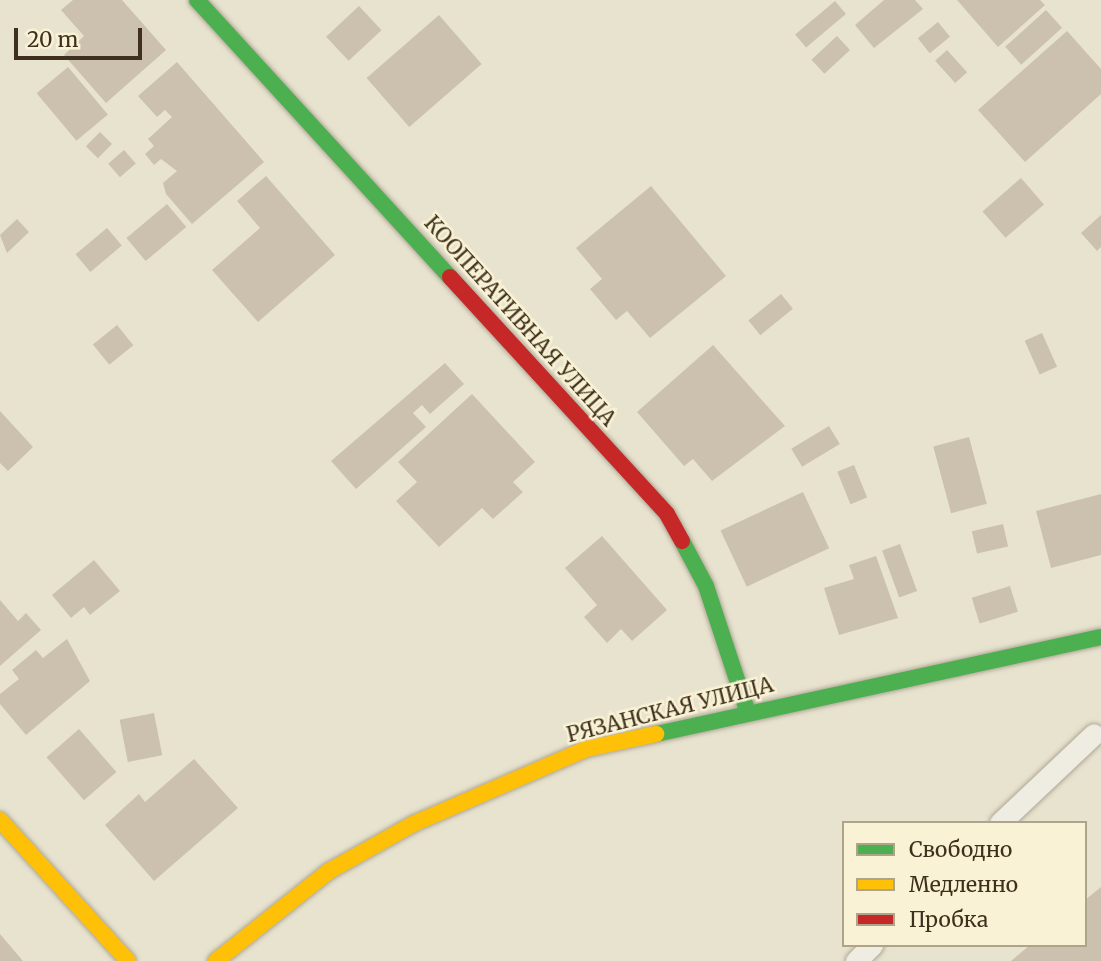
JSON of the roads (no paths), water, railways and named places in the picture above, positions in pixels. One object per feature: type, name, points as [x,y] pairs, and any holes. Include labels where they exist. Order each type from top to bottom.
[{"type":"street","name":"КООПЕРАТИВНАЯ УЛИЦА","points":[[197,0],[667,514],[706,586],[747,710]]},
{"type":"street","name":"РЯЗАНСКАЯ УЛИЦА","points":[[216,961],[328,872],[413,824],[586,749],[747,710],[1101,637]]},
{"type":"street","points":[[0,820],[128,961]]},
{"type":"lane","points":[[1002,821],[1094,734]]},
{"type":"lane","points":[[856,961],[870,947]]}]
